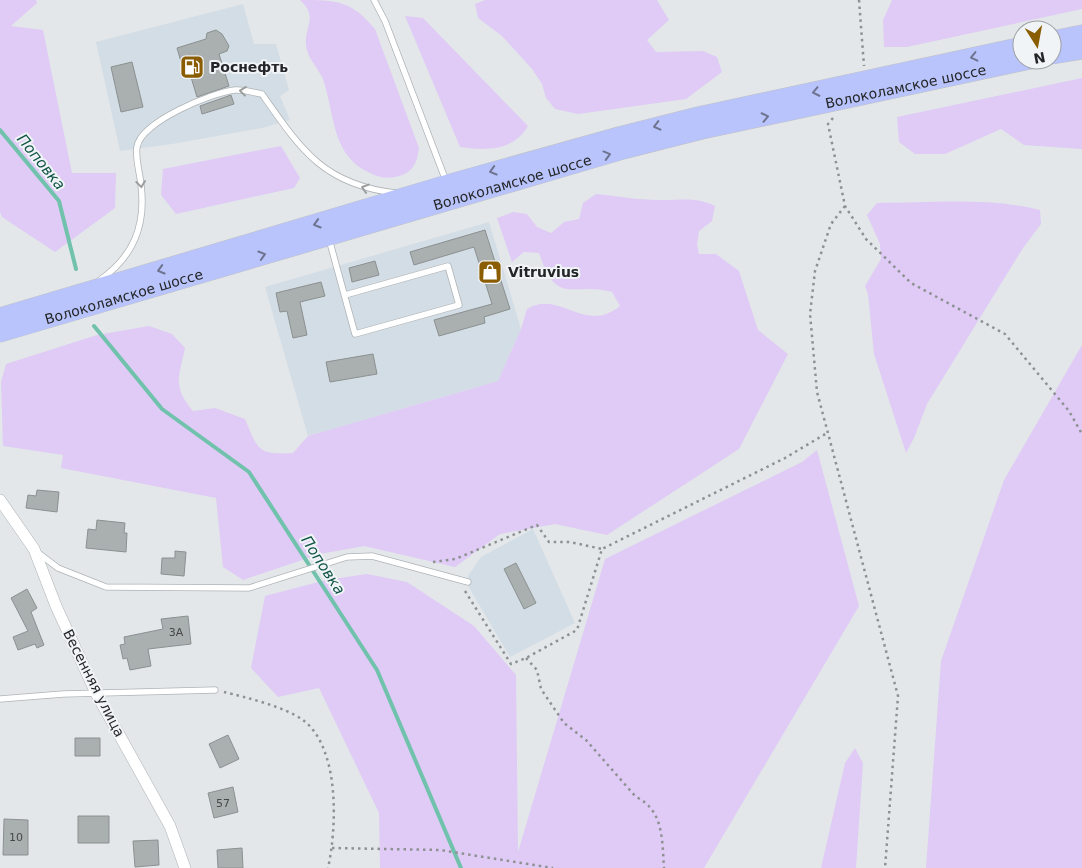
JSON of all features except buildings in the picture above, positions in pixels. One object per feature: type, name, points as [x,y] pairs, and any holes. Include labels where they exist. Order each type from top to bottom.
[{"type":"main road","points":[[1062,38],[1082,34]]},
{"type":"main road","name":"Волоколамское шоссе","points":[[0,332],[328,236],[449,192],[689,118],[1012,48]]},
{"type":"main road","points":[[1062,53],[1082,50]]},
{"type":"main road","name":"Волоколамское шоссе","points":[[0,317],[413,194],[449,192],[702,130],[1012,64]]},
{"type":"street","name":"Весенняя улица","points":[[0,500],[34,549],[56,606],[96,693],[170,826],[185,868]]},
{"type":"lane","points":[[374,0],[385,21],[449,192]]},
{"type":"lane","points":[[84,292],[112,272],[130,249],[140,227],[143,203],[137,146],[146,130],[191,103],[236,90],[262,94],[309,156],[335,175],[368,190],[413,194]]},
{"type":"lane","points":[[328,236],[355,334],[459,305],[448,266],[345,295]]},
{"type":"lane","points":[[34,549],[58,568],[106,587],[249,588],[347,557],[372,556],[468,582]]},
{"type":"lane","points":[[0,700],[96,693],[215,690]]},
{"type":"path","points":[[859,0],[866,81]]},
{"type":"path","points":[[828,124],[845,206],[866,239],[911,283],[1005,334],[1069,410],[1082,434]]},
{"type":"path","points":[[845,206],[831,224],[815,271],[810,314],[817,392],[898,696],[885,868]]},
{"type":"path","points":[[407,565],[455,560],[537,525],[549,542],[570,542],[602,549],[785,458],[828,433]]},
{"type":"path","points":[[458,579],[511,664],[526,658],[577,630],[602,549]]},
{"type":"path","points":[[526,658],[537,670],[541,690],[564,723],[586,740],[636,797],[644,801],[659,817],[664,868]]},
{"type":"path","points":[[215,690],[258,700],[303,720],[323,744],[332,779],[332,848],[328,868]]},
{"type":"path","points":[[332,848],[440,850],[553,868]]},
{"type":"shaded area","points":[[0,0],[36,0],[37,3],[11,26],[43,30],[72,173],[116,173],[115,208],[55,252],[2,217],[0,212]]},
{"type":"shaded area","points":[[300,0],[324,0],[350,7],[366,19],[375,29],[419,148],[416,162],[408,172],[392,178],[377,176],[357,166],[341,145],[336,133],[323,79],[310,59],[307,50],[306,39],[310,17],[306,6]]},
{"type":"shaded area","points":[[485,0],[657,0],[669,20],[647,40],[656,52],[703,51],[717,57],[722,72],[686,99],[578,114],[555,109],[546,98],[542,84],[532,69],[502,36],[478,18],[475,4]]},
{"type":"shaded area","points":[[892,0],[1082,0],[1082,9],[1031,20],[1012,20],[1012,24],[907,47],[884,47],[883,20]]},
{"type":"shaded area","name":"Роснефть","points":[[243,4],[254,44],[276,44],[289,90],[280,96],[290,120],[262,128],[120,151],[96,42]]},
{"type":"shaded area","points":[[405,16],[423,18],[528,126],[522,134],[507,145],[489,149],[460,147]]},
{"type":"shaded area","points":[[1082,78],[1082,149],[1024,145],[1001,129],[945,154],[915,154],[899,142],[897,117]]},
{"type":"shaded area","points":[[281,146],[300,178],[294,188],[176,214],[161,195],[163,169]]},
{"type":"shaded area","points":[[596,194],[650,200],[693,200],[715,206],[712,221],[699,231],[697,245],[699,254],[716,254],[739,271],[758,330],[788,354],[739,449],[607,535],[555,524],[500,534],[455,567],[364,546],[320,554],[243,580],[223,567],[216,498],[61,468],[63,455],[3,446],[1,382],[6,364],[97,335],[149,326],[172,334],[185,348],[179,381],[182,395],[193,411],[215,408],[245,419],[257,444],[266,451],[273,453],[293,453],[308,436],[498,381],[521,329],[527,309],[539,304],[550,304],[595,316],[607,314],[620,306],[612,292],[598,289],[567,289],[559,287],[552,281],[539,253],[524,252],[512,262],[497,218],[513,212],[527,214],[537,227],[551,233],[564,222],[579,219],[583,203]]},
{"type":"shaded area","points":[[981,202],[1001,203],[1040,210],[1041,224],[1023,248],[927,404],[906,453],[874,354],[868,294],[865,286],[881,259],[880,244],[867,215],[877,203]]},
{"type":"shaded area","points":[[489,222],[521,329],[498,381],[308,436],[265,287]]},
{"type":"shaded area","points":[[1082,345],[1082,868],[926,868],[941,661],[1004,480]]},
{"type":"shaded area","points":[[817,450],[859,606],[704,868],[380,868],[379,813],[319,688],[278,697],[251,668],[265,596],[326,580],[367,574],[407,582],[474,626],[516,675],[518,852],[605,559],[802,462]]},
{"type":"shaded area","points":[[533,529],[575,623],[510,657],[468,586],[468,576],[481,557]]},
{"type":"shaded area","points":[[855,748],[863,763],[856,868],[821,868],[845,763]]},
{"type":"waterway","name":"Поповка","points":[[0,130],[59,201],[76,269]]},
{"type":"waterway","name":"Поповка","points":[[94,326],[162,409],[249,472],[377,670],[461,868]]},
{"type":"place","name":"Роснефть","points":[[192,67]]},
{"type":"place","name":"Vitruvius","points":[[490,272]]}]
